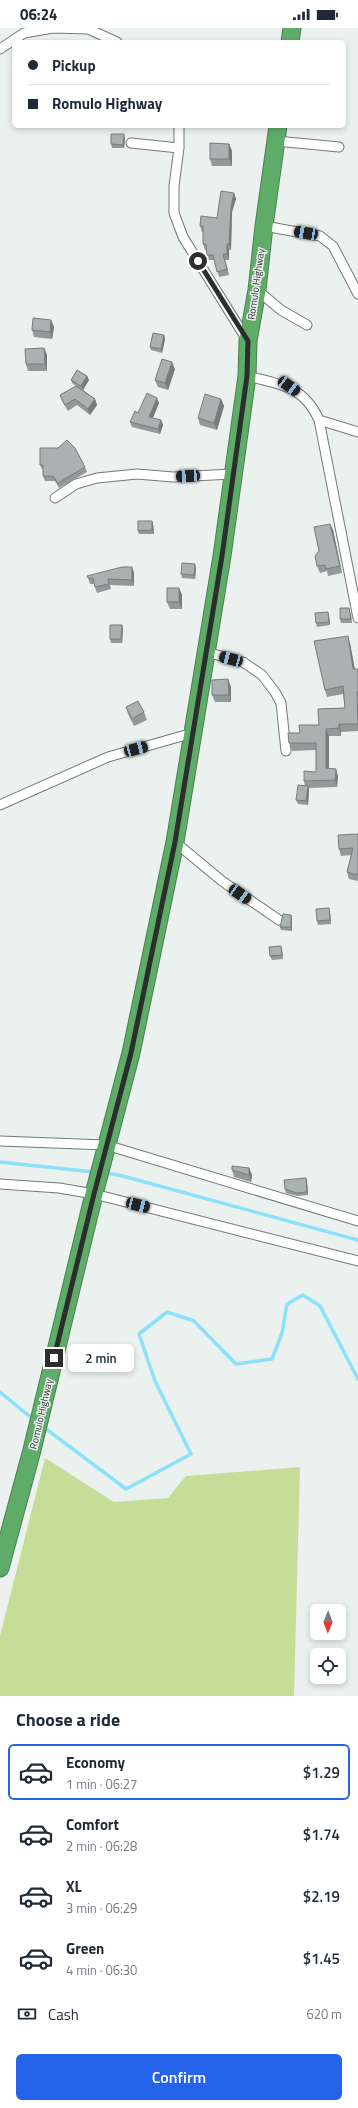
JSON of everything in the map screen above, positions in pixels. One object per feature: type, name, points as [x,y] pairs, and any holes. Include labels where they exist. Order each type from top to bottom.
[{"type":"highway","points":[[290,40],[292,28]]},
{"type":"highway","name":"Romulo Highway","points":[[0,1568],[32,1450],[94,1192],[131,1053],[175,842],[233,474],[247,376],[248,341],[257,290],[277,134]]},
{"type":"street","points":[[14,40],[24,33],[53,28],[88,29],[113,40]]},
{"type":"street","points":[[0,49],[12,41]]},
{"type":"street","points":[[179,128],[179,148],[174,186],[174,213],[183,237],[248,341]]},
{"type":"street","points":[[277,134],[339,147]]},
{"type":"street","points":[[131,143],[179,148]]},
{"type":"street","points":[[264,226],[320,236],[327,240],[333,246],[354,280],[358,294]]},
{"type":"street","points":[[257,290],[281,310],[307,325]]},
{"type":"street","points":[[247,376],[289,386],[304,397],[314,409],[319,420],[358,618]]},
{"type":"street","points":[[319,420],[358,432]]},
{"type":"street","points":[[54,498],[76,484],[97,478],[137,474],[173,477],[233,474]]},
{"type":"street","points":[[206,652],[243,662],[262,675],[275,692],[281,703],[286,751]]},
{"type":"street","points":[[0,806],[108,757],[193,733]]},
{"type":"street","points":[[175,842],[222,881],[279,920]]},
{"type":"street","points":[[0,1141],[105,1149],[358,1221]]},
{"type":"street","points":[[0,1184],[94,1192],[358,1261]]},
{"type":"green space","points":[[45,1458],[114,1502],[168,1498],[186,1476],[300,1467],[294,1696],[0,1696],[0,1636]]},
{"type":"building","points":[[111,134],[124,134],[123,145],[111,144]]},
{"type":"building","points":[[210,143],[229,144],[229,159],[210,159]]},
{"type":"building","points":[[221,191],[234,193],[231,207],[229,244],[227,244],[227,254],[223,254],[227,269],[217,272],[213,255],[207,255],[206,244],[203,244],[203,226],[200,226],[201,216],[217,218]]},
{"type":"building","points":[[33,318],[51,320],[50,332],[32,330]]},
{"type":"building","points":[[153,333],[164,335],[161,349],[150,347]]},
{"type":"building","points":[[44,348],[45,364],[26,364],[25,349]]},
{"type":"building","points":[[162,359],[172,362],[165,383],[155,380]]},
{"type":"building","points":[[77,370],[87,376],[81,386],[71,380]]},
{"type":"building","points":[[76,386],[95,399],[88,409],[75,399],[65,405],[60,395]]},
{"type":"building","points":[[147,393],[157,398],[149,417],[161,420],[158,429],[130,422],[135,411],[138,413]]},
{"type":"building","points":[[205,394],[221,399],[214,423],[198,418]]},
{"type":"building","points":[[67,440],[75,448],[85,467],[58,483],[53,476],[43,476],[43,465],[40,465],[40,448],[58,448]]},
{"type":"building","points":[[138,521],[152,521],[152,530],[138,531]]},
{"type":"building","points":[[330,524],[340,566],[326,569],[325,565],[317,566],[315,556],[319,551],[314,527]]},
{"type":"building","points":[[182,563],[195,564],[194,575],[181,574]]},
{"type":"building","points":[[122,567],[132,567],[132,580],[108,579],[109,584],[95,587],[93,578],[88,578],[87,576]]},
{"type":"building","points":[[167,588],[179,588],[179,602],[167,602]]},
{"type":"building","points":[[340,608],[349,608],[351,619],[340,619]]},
{"type":"building","points":[[328,612],[329,622],[316,623],[315,613]]},
{"type":"building","points":[[110,625],[122,625],[121,639],[110,639]]},
{"type":"building","points":[[348,636],[353,669],[358,669],[358,724],[339,724],[339,728],[326,729],[326,768],[336,769],[335,780],[304,781],[304,771],[316,772],[316,743],[289,743],[288,733],[300,733],[299,725],[319,725],[318,709],[345,708],[343,686],[325,690],[314,641]]},
{"type":"building","points":[[228,679],[229,695],[212,695],[212,680]]},
{"type":"building","points":[[138,701],[144,712],[132,719],[126,707]]},
{"type":"building","points":[[298,785],[308,786],[306,801],[296,800]]},
{"type":"building","points":[[358,834],[357,875],[347,872],[353,848],[339,849],[338,835]]},
{"type":"building","points":[[329,908],[330,920],[317,921],[316,909]]},
{"type":"building","points":[[283,914],[291,915],[291,927],[280,927]]},
{"type":"building","points":[[281,946],[282,955],[270,956],[269,947]]},
{"type":"building","points":[[232,1166],[249,1168],[249,1175],[232,1170]]},
{"type":"building","points":[[306,1178],[307,1192],[296,1193],[285,1189],[284,1180]]},
{"type":"waterway","points":[[0,1162],[94,1172]]},
{"type":"waterway","points":[[104,1173],[119,1175],[358,1240]]},
{"type":"waterway","points":[[42,1426],[126,1489],[191,1454],[155,1381],[139,1334],[167,1312],[194,1321],[236,1364],[272,1359],[282,1333],[287,1304],[303,1295],[320,1306],[358,1379]]},
{"type":"waterway","points":[[0,1392],[34,1420]]},
{"type":"route","points":[[54,1358],[109,1134],[131,1053],[175,842],[222,556],[247,376],[248,341],[198,261]]}]
